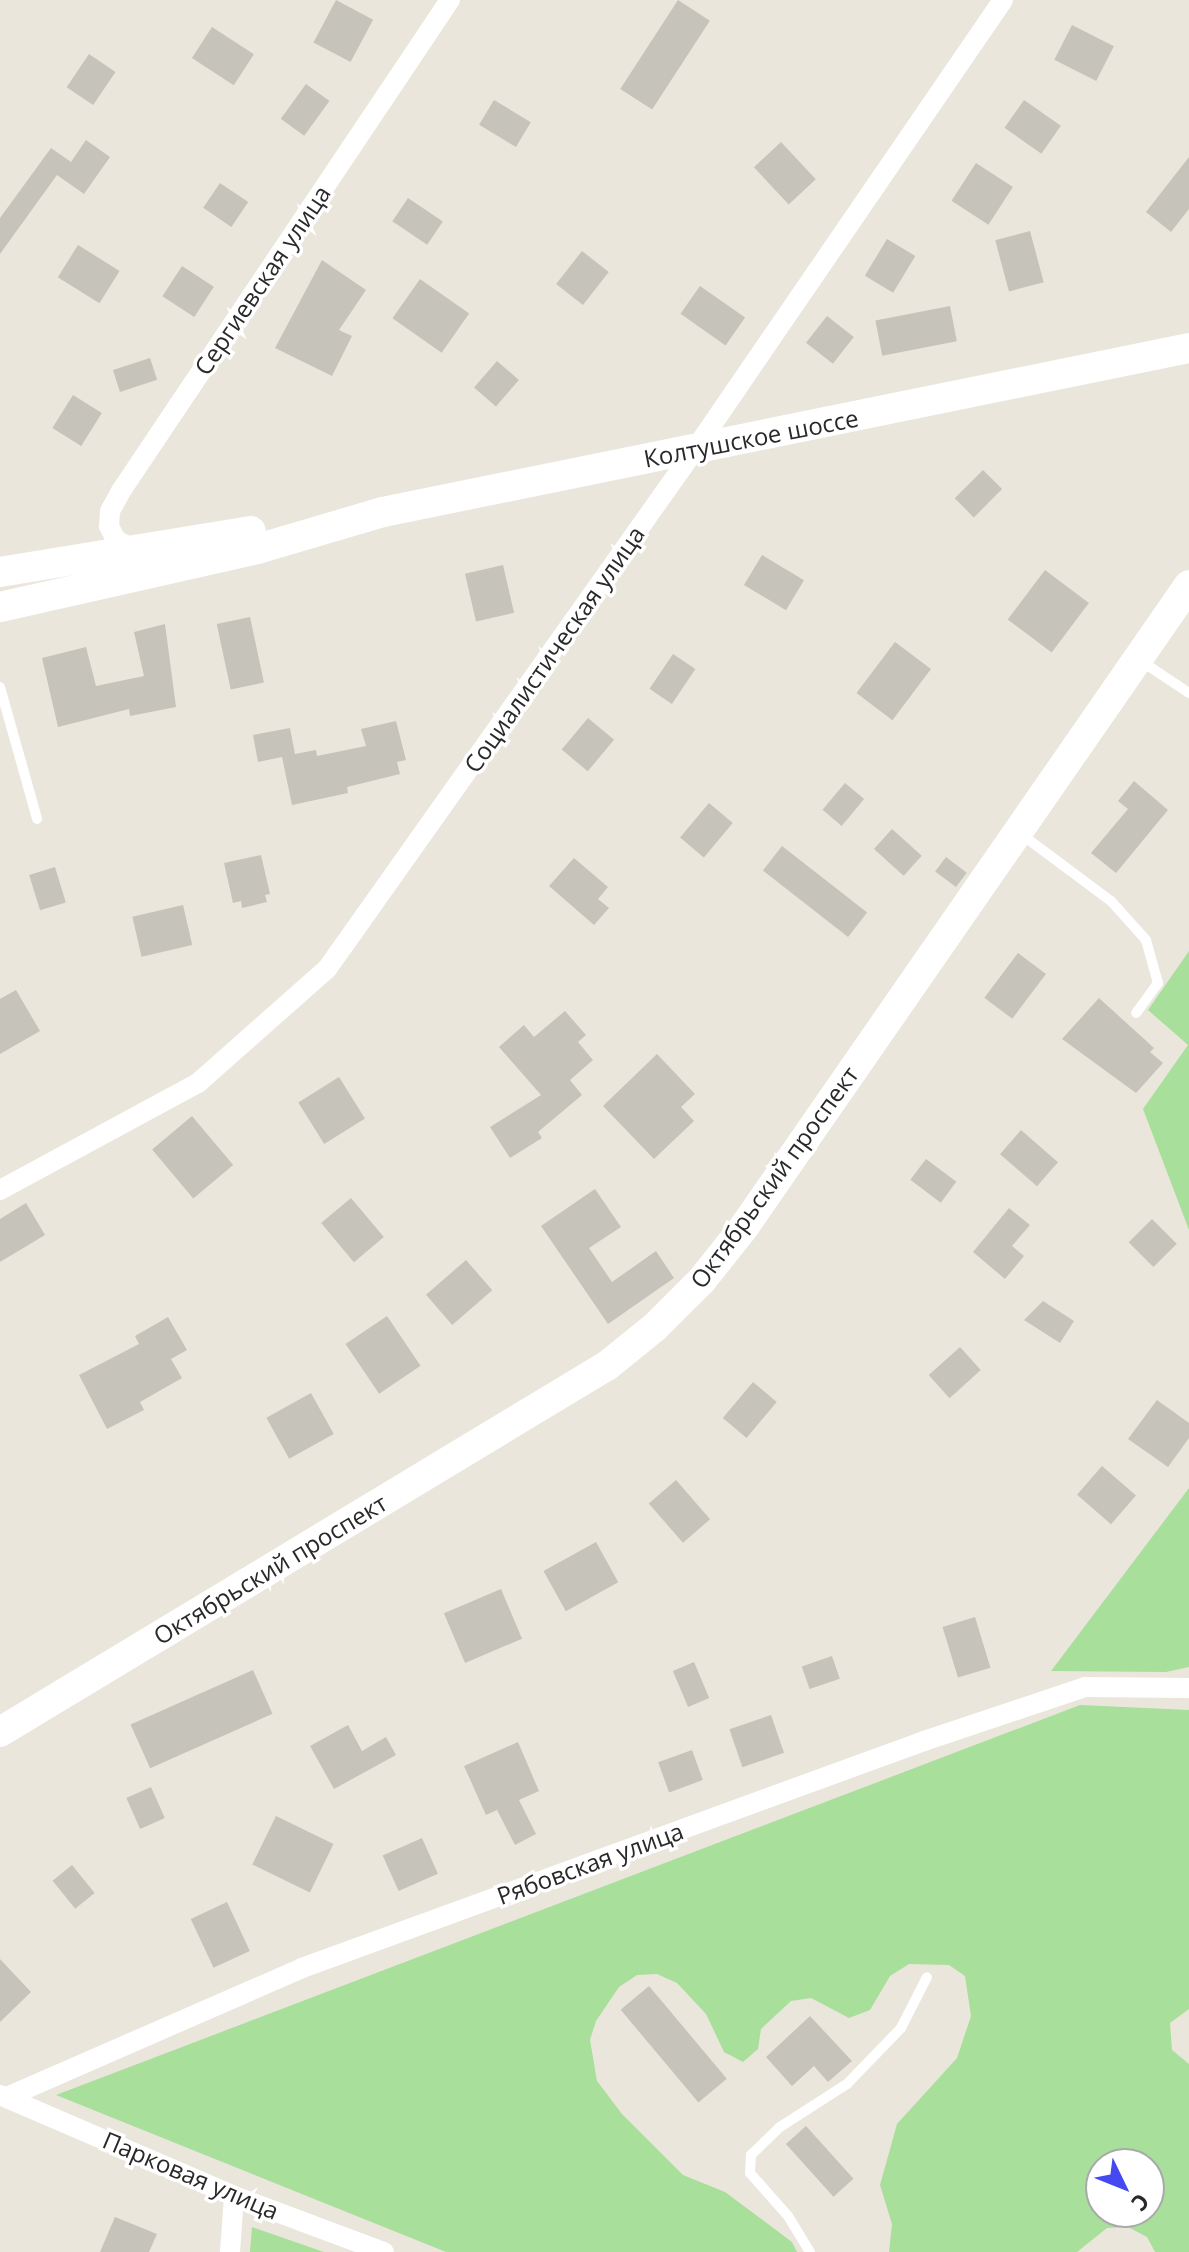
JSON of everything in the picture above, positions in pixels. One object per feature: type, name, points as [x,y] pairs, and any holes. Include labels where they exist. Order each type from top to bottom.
[{"type":"street","name":"Сергиевская улица","points":[[143,551],[116,540],[109,526],[115,501],[450,0]]},
{"type":"street","name":"Социалистическая улица","points":[[0,1190],[198,1083],[327,969],[696,448],[1003,0]]},
{"type":"street","name":"Колтушское шоссе","points":[[0,607],[257,549],[313,528],[1189,348]]},
{"type":"street","name":"Колтушское шоссе","points":[[0,572],[257,530],[313,528]]},
{"type":"street","name":"Октябрьский проспект","points":[[0,1732],[608,1365],[655,1327],[702,1280],[744,1227],[1189,585]]},
{"type":"street","points":[[0,621],[38,598]]},
{"type":"street","name":"Рябовская улица","points":[[4,2096],[302,1968],[924,1741],[1085,1687],[1189,1688]]},
{"type":"street","name":"Парковая улица","points":[[4,2096],[234,2196],[384,2252]]},
{"type":"street","points":[[230,2252],[234,2196]]},
{"type":"lane","points":[[1138,659],[1189,693]]},
{"type":"lane","points":[[0,687],[37,819]]},
{"type":"lane","points":[[1020,832],[1111,901],[1146,940],[1158,983],[1136,1013]]},
{"type":"lane","points":[[810,2252],[788,2216],[750,2173],[751,2155],[780,2127],[847,2084],[901,2028],[927,1977]]},
{"type":"green space","points":[[1189,951],[1189,1230],[1143,1109],[1188,1045],[1148,1010]]},
{"type":"green space","points":[[1189,1488],[1189,1667],[1166,1672],[1051,1671]]},
{"type":"green space","points":[[1080,1705],[1189,1710],[1189,2009],[1170,2023],[1172,2050],[1189,2064],[1189,2252],[1155,2252],[1147,2237],[1130,2228],[1165,2228],[1165,2148],[1085,2148],[1085,2228],[1107,2228],[1077,2252],[889,2252],[892,2224],[880,2185],[897,2124],[957,2058],[971,2016],[965,1976],[949,1965],[909,1964],[890,1976],[870,2010],[849,2018],[811,1998],[791,2001],[761,2029],[758,2049],[743,2062],[724,2052],[706,2014],[677,1983],[657,1974],[637,1975],[619,1987],[596,2021],[590,2040],[597,2081],[622,2114],[683,2175],[725,2192],[792,2242],[797,2252],[446,2252],[56,2095]]},
{"type":"green space","points":[[252,2227],[324,2252],[250,2252]]},
{"type":"building","points":[[336,0],[373,20],[351,62],[313,42]]},
{"type":"building","points":[[678,0],[710,21],[652,110],[620,89]]},
{"type":"building","points":[[1072,25],[1114,46],[1096,81],[1054,60]]},
{"type":"building","points":[[212,27],[254,54],[234,85],[192,58]]},
{"type":"building","points":[[89,54],[116,72],[93,105],[67,87]]},
{"type":"building","points":[[306,84],[329,101],[304,136],[281,119]]},
{"type":"building","points":[[494,100],[531,122],[516,147],[479,125]]},
{"type":"building","points":[[1024,100],[1061,126],[1041,154],[1004,128]]},
{"type":"building","points":[[86,140],[110,157],[84,194],[57,175],[0,254],[0,218],[51,148],[71,162]]},
{"type":"building","points":[[781,142],[816,179],[789,205],[754,167]]},
{"type":"building","points":[[1189,157],[1189,209],[1171,232],[1146,212]]},
{"type":"building","points":[[976,163],[1013,187],[988,225],[951,201]]},
{"type":"building","points":[[220,183],[248,202],[231,227],[203,208]]},
{"type":"building","points":[[408,198],[443,221],[427,245],[392,221]]},
{"type":"building","points":[[1030,231],[1044,282],[1009,292],[995,240]]},
{"type":"building","points":[[887,239],[915,256],[893,293],[865,276]]},
{"type":"building","points":[[78,245],[120,271],[99,303],[58,277]]},
{"type":"building","points":[[582,251],[609,272],[583,305],[556,284]]},
{"type":"building","points":[[322,260],[366,290],[339,330],[352,336],[332,376],[275,348]]},
{"type":"building","points":[[182,266],[214,287],[194,317],[162,296]]},
{"type":"building","points":[[420,279],[469,313],[442,353],[392,318]]},
{"type":"building","points":[[700,286],[745,318],[726,345],[680,314]]},
{"type":"building","points":[[950,306],[957,341],[882,356],[875,321]]},
{"type":"building","points":[[827,316],[854,337],[833,364],[806,343]]},
{"type":"building","points":[[150,358],[157,380],[120,392],[113,370]]},
{"type":"building","points":[[497,361],[519,380],[496,406],[474,387]]},
{"type":"building","points":[[73,395],[102,413],[81,446],[52,428]]},
{"type":"building","points":[[983,470],[1002,489],[974,517],[955,498]]},
{"type":"building","points":[[762,555],[804,580],[786,610],[744,585]]},
{"type":"building","points":[[503,565],[514,613],[476,622],[465,574]]},
{"type":"building","points":[[1045,570],[1089,603],[1052,653],[1008,620]]},
{"type":"building","points":[[250,617],[264,683],[231,690],[217,624]]},
{"type":"building","points":[[165,624],[176,707],[130,716],[129,709],[58,727],[42,658],[86,647],[96,686],[144,676],[134,632]]},
{"type":"building","points":[[895,642],[931,669],[892,720],[856,693]]},
{"type":"building","points":[[673,654],[695,669],[672,704],[650,689]]},
{"type":"building","points":[[588,718],[614,740],[588,771],[562,749]]},
{"type":"building","points":[[396,721],[406,760],[397,762],[400,774],[347,787],[348,793],[292,805],[282,757],[258,762],[253,735],[290,728],[295,754],[316,750],[317,756],[366,746],[361,729]]},
{"type":"building","points":[[1134,781],[1168,810],[1116,873],[1091,853],[1128,809],[1118,801]]},
{"type":"building","points":[[845,783],[864,799],[842,826],[823,810]]},
{"type":"building","points":[[709,803],[733,823],[704,857],[680,837]]},
{"type":"building","points":[[892,829],[922,856],[904,876],[874,849]]},
{"type":"building","points":[[782,846],[867,912],[848,937],[763,870]]},
{"type":"building","points":[[261,855],[270,894],[265,895],[267,902],[242,908],[241,901],[233,903],[224,863]]},
{"type":"building","points":[[946,857],[967,873],[956,887],[935,871]]},
{"type":"building","points":[[574,858],[608,887],[598,899],[609,908],[594,925],[549,886]]},
{"type":"building","points":[[55,867],[66,902],[40,910],[29,875]]},
{"type":"building","points":[[183,905],[192,945],[142,957],[132,917]]},
{"type":"building","points":[[1018,953],[1046,974],[1012,1019],[984,998]]},
{"type":"building","points":[[16,990],[40,1031],[0,1054],[0,999]]},
{"type":"building","points":[[1099,998],[1154,1048],[1150,1052],[1163,1063],[1136,1093],[1062,1039]]},
{"type":"building","points":[[565,1011],[586,1035],[578,1042],[593,1060],[570,1080],[582,1095],[538,1132],[542,1138],[510,1158],[490,1127],[541,1095],[499,1047],[524,1025],[534,1037]]},
{"type":"building","points":[[657,1054],[695,1094],[681,1107],[694,1121],[654,1159],[603,1106]]},
{"type":"building","points":[[339,1077],[365,1119],[324,1144],[298,1102]]},
{"type":"building","points":[[192,1116],[233,1165],[193,1198],[152,1149]]},
{"type":"building","points":[[1021,1130],[1058,1162],[1037,1186],[1000,1154]]},
{"type":"building","points":[[926,1159],[956,1182],[941,1203],[910,1180]]},
{"type":"building","points":[[595,1189],[621,1227],[589,1248],[612,1282],[656,1251],[674,1278],[608,1324],[541,1226]]},
{"type":"building","points":[[351,1198],[384,1237],[354,1262],[321,1223]]},
{"type":"building","points":[[26,1203],[45,1235],[0,1262],[0,1219]]},
{"type":"building","points":[[1009,1208],[1030,1225],[1012,1246],[1024,1256],[1005,1279],[973,1252]]},
{"type":"building","points":[[1152,1219],[1177,1244],[1153,1267],[1129,1242]]},
{"type":"building","points":[[466,1260],[492,1290],[452,1325],[426,1295]]},
{"type":"building","points":[[1043,1301],[1074,1321],[1060,1343],[1024,1320]]},
{"type":"building","points":[[387,1316],[421,1366],[379,1394],[346,1344]]},
{"type":"building","points":[[168,1317],[187,1350],[171,1359],[182,1378],[140,1402],[144,1410],[107,1429],[79,1375],[139,1344],[135,1336]]},
{"type":"building","points":[[960,1347],[981,1370],[950,1398],[929,1375]]},
{"type":"building","points":[[753,1382],[777,1402],[747,1438],[723,1418]]},
{"type":"building","points":[[311,1393],[334,1434],[289,1459],[266,1418]]},
{"type":"building","points":[[1157,1400],[1189,1423],[1189,1438],[1168,1467],[1128,1439]]},
{"type":"building","points":[[1102,1466],[1136,1496],[1111,1524],[1077,1495]]},
{"type":"building","points":[[676,1480],[710,1519],[683,1543],[649,1504]]},
{"type":"building","points":[[596,1542],[618,1582],[566,1611],[544,1571]]},
{"type":"building","points":[[501,1589],[522,1639],[465,1663],[444,1613]]},
{"type":"building","points":[[975,1617],[990,1668],[958,1678],[942,1627]]},
{"type":"building","points":[[832,1656],[840,1679],[810,1689],[802,1666]]},
{"type":"building","points":[[694,1662],[709,1698],[688,1707],[673,1671]]},
{"type":"building","points":[[253,1670],[273,1714],[150,1768],[131,1725]]},
{"type":"building","points":[[771,1715],[784,1753],[742,1767],[729,1729]]},
{"type":"building","points":[[348,1725],[362,1751],[386,1737],[396,1755],[334,1789],[310,1746]]},
{"type":"building","points":[[518,1742],[539,1791],[519,1800],[536,1834],[515,1845],[497,1810],[486,1815],[464,1766]]},
{"type":"building","points":[[692,1750],[703,1780],[669,1792],[658,1762]]},
{"type":"building","points":[[151,1787],[165,1818],[140,1829],[126,1798]]},
{"type":"building","points":[[276,1816],[334,1844],[310,1893],[252,1865]]},
{"type":"building","points":[[422,1838],[438,1874],[399,1891],[383,1855]]},
{"type":"building","points":[[72,1865],[95,1893],[75,1909],[53,1881]]},
{"type":"building","points":[[227,1902],[250,1951],[214,1968],[191,1919]]},
{"type":"building","points":[[0,1959],[31,1992],[0,2022]]},
{"type":"building","points":[[649,1986],[727,2079],[698,2102],[621,2010]]},
{"type":"building","points":[[810,2016],[852,2061],[828,2082],[814,2066],[792,2086],[766,2057]]},
{"type":"building","points":[[806,2126],[854,2179],[833,2197],[786,2144]]},
{"type":"building","points":[[115,2217],[157,2234],[149,2252],[100,2252]]}]
